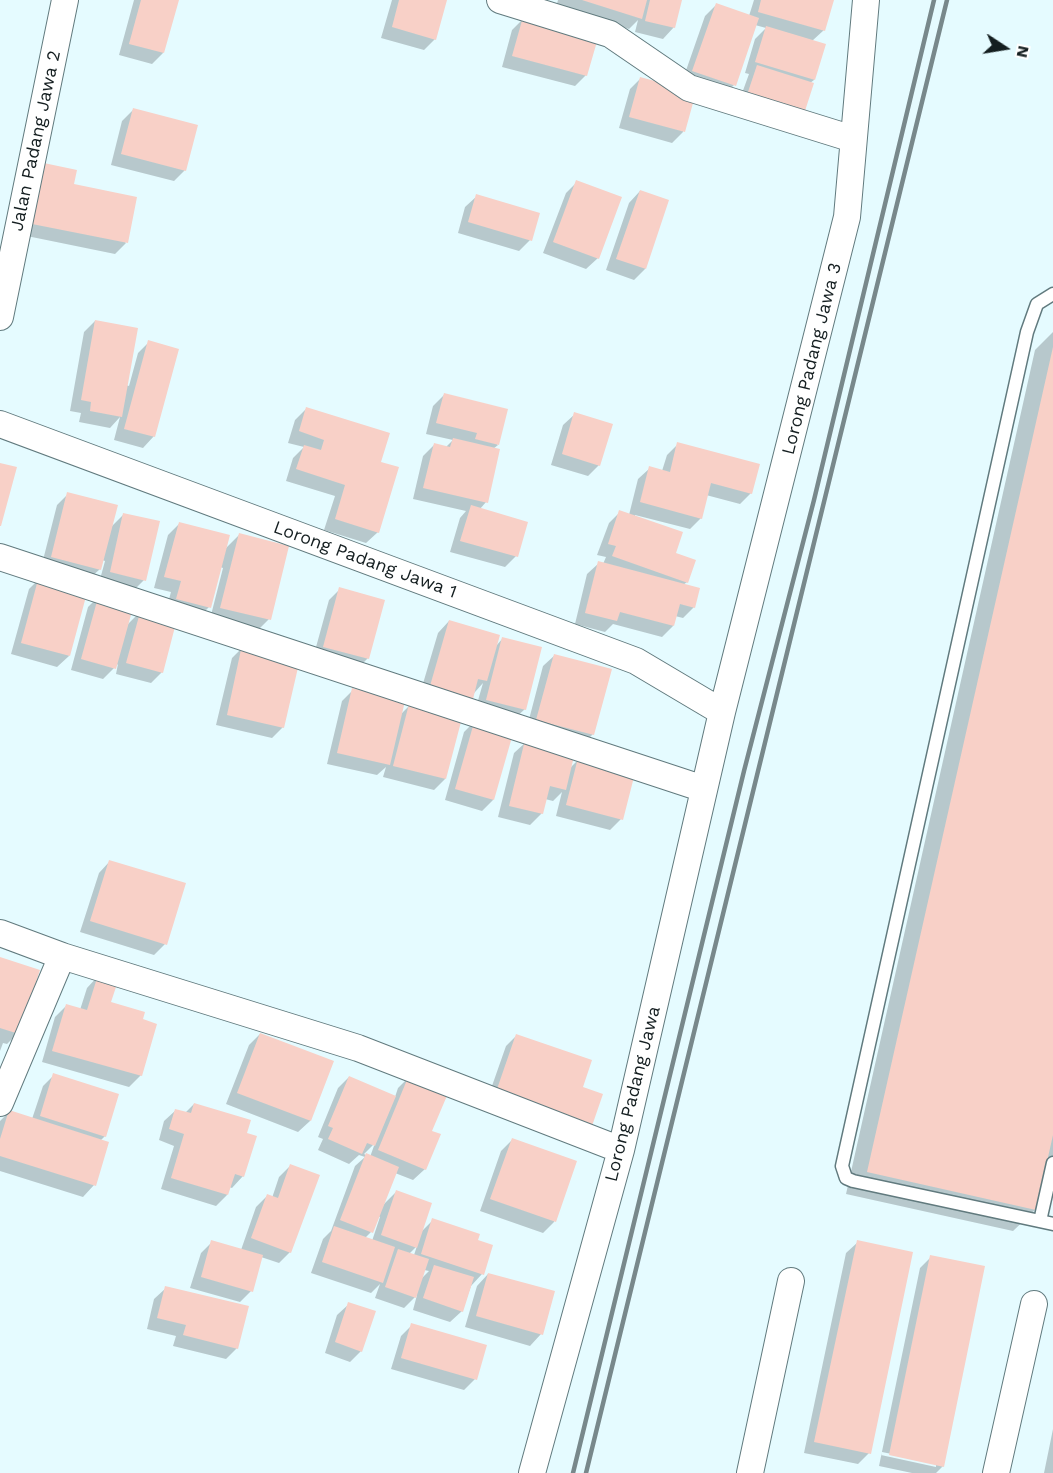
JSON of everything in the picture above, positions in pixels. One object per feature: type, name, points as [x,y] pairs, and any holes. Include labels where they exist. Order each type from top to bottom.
[{"type":"street","name":"Jalan Padang Jawa 2","points":[[0,317],[65,0]]},
{"type":"street","points":[[500,0],[610,34],[689,88],[853,139]]},
{"type":"street","name":"Lorong Padang Jawa 3","points":[[722,712],[847,217],[866,0]]},
{"type":"street","name":"Lorong Padang Jawa 1","points":[[0,424],[636,661],[722,712]]},
{"type":"street","points":[[0,557],[705,789]]},
{"type":"street","name":"Lorong Padang Jawa","points":[[532,1473],[621,1150],[722,712]]},
{"type":"street","points":[[0,933],[62,956],[358,1048],[621,1150]]},
{"type":"street","points":[[0,1102],[62,956]]},
{"type":"street","points":[[750,1473],[791,1281]]},
{"type":"street","points":[[996,1473],[1034,1304]]},
{"type":"lane","points":[[1053,294],[1037,304],[1027,332],[842,1166],[846,1178],[853,1181],[1053,1224]]},
{"type":"lane","points":[[1040,1221],[1053,1163]]},
{"type":"building","points":[[141,0],[179,0],[164,53],[129,44]]},
{"type":"building","points":[[399,0],[447,0],[436,40],[392,27]]},
{"type":"building","points":[[582,0],[647,0],[642,19]]},
{"type":"building","points":[[650,0],[682,0],[675,28],[645,21]]},
{"type":"building","points":[[761,0],[834,0],[825,31],[758,12]]},
{"type":"building","points":[[716,3],[759,18],[736,86],[692,71]]},
{"type":"building","points":[[523,17],[598,38],[587,76],[512,56]]},
{"type":"building","points":[[766,26],[826,44],[815,80],[755,62]]},
{"type":"building","points":[[757,65],[814,83],[804,114],[747,95]]},
{"type":"building","points":[[640,77],[696,92],[685,132],[629,117]]},
{"type":"building","points":[[133,108],[198,125],[186,171],[121,154]]},
{"type":"building","points":[[39,162],[77,170],[74,184],[137,197],[128,243],[27,223]]},
{"type":"building","points":[[576,180],[622,197],[599,259],[553,242]]},
{"type":"building","points":[[640,190],[669,200],[646,269],[616,259]]},
{"type":"building","points":[[476,194],[540,213],[532,241],[468,222]]},
{"type":"building","points":[[95,320],[138,328],[122,417],[90,411],[91,402],[81,400]]},
{"type":"building","points":[[148,340],[179,349],[155,437],[124,429]]},
{"type":"building","points":[[1053,347],[1053,1135],[1036,1210],[867,1172]]},
{"type":"building","points":[[444,393],[508,409],[499,445],[475,439],[477,433],[436,423]]},
{"type":"building","points":[[306,407],[390,433],[381,462],[399,467],[379,533],[335,519],[345,485],[296,469],[304,445],[321,450],[324,440],[299,431]]},
{"type":"building","points":[[574,412],[613,424],[600,466],[562,454]]},
{"type":"building","points":[[453,438],[500,449],[488,503],[423,488],[434,443],[450,447]]},
{"type":"building","points":[[677,442],[760,464],[752,494],[711,483],[702,519],[640,502],[649,466],[670,472]]},
{"type":"building","points":[[0,463],[17,467],[1,526],[0,526]]},
{"type":"building","points":[[67,492],[118,505],[101,570],[51,557]]},
{"type":"building","points":[[471,505],[528,522],[518,557],[460,541]]},
{"type":"building","points":[[619,510],[683,532],[676,553],[696,560],[688,583],[612,556],[616,546],[608,544]]},
{"type":"building","points":[[123,513],[160,521],[146,581],[110,572]]},
{"type":"building","points":[[179,522],[230,535],[211,608],[176,599],[181,581],[164,577]]},
{"type":"building","points":[[239,533],[289,546],[271,620],[220,608]]},
{"type":"building","points":[[598,561],[700,588],[695,608],[680,604],[674,626],[620,612],[617,621],[585,613]]},
{"type":"building","points":[[39,576],[88,589],[70,656],[21,643]]},
{"type":"building","points":[[339,587],[385,600],[369,659],[323,647]]},
{"type":"building","points":[[99,594],[134,604],[116,669],[81,659]]},
{"type":"building","points":[[141,609],[177,619],[163,673],[126,663]]},
{"type":"building","points":[[449,620],[500,635],[487,681],[478,679],[473,699],[430,686]]},
{"type":"building","points":[[502,637],[542,647],[526,710],[486,700]]},
{"type":"building","points":[[242,645],[300,659],[284,728],[227,715]]},
{"type":"building","points":[[554,654],[612,669],[594,735],[536,720]]},
{"type":"building","points":[[352,688],[405,701],[390,765],[337,753]]},
{"type":"building","points":[[409,704],[462,718],[446,779],[393,766]]},
{"type":"building","points":[[475,719],[514,730],[494,800],[455,789]]},
{"type":"building","points":[[525,740],[575,752],[566,790],[550,786],[543,814],[509,806]]},
{"type":"building","points":[[578,758],[635,773],[623,820],[566,805]]},
{"type":"building","points":[[109,860],[186,883],[167,945],[90,921]]},
{"type":"building","points":[[0,957],[40,970],[19,1034],[0,1028]]},
{"type":"building","points":[[98,975],[118,981],[111,1002],[145,1012],[143,1019],[157,1024],[142,1076],[52,1051],[66,1004],[87,1010]]},
{"type":"building","points":[[260,1033],[334,1061],[311,1121],[237,1093]]},
{"type":"building","points":[[516,1034],[592,1060],[583,1087],[603,1094],[592,1126],[496,1092]]},
{"type":"building","points":[[53,1073],[119,1094],[106,1137],[40,1116]]},
{"type":"building","points":[[409,1075],[449,1091],[432,1131],[441,1134],[426,1170],[378,1150]]},
{"type":"building","points":[[349,1076],[396,1096],[375,1146],[367,1143],[362,1154],[328,1139],[333,1128],[328,1126]]},
{"type":"building","points":[[194,1103],[251,1120],[247,1133],[257,1136],[244,1177],[235,1174],[228,1195],[171,1178],[184,1134],[169,1129],[175,1109],[191,1113]]},
{"type":"building","points":[[9,1110],[109,1142],[96,1186],[0,1156],[0,1139]]},
{"type":"building","points":[[512,1138],[577,1161],[556,1222],[490,1199]]},
{"type":"building","points":[[366,1153],[399,1167],[373,1233],[340,1220]]},
{"type":"building","points":[[290,1164],[320,1175],[291,1253],[251,1238],[267,1194],[278,1198]]},
{"type":"building","points":[[396,1190],[432,1203],[417,1248],[381,1235]]},
{"type":"building","points":[[432,1218],[480,1234],[478,1240],[493,1245],[484,1275],[421,1254]]},
{"type":"building","points":[[334,1226],[395,1247],[383,1283],[322,1262]]},
{"type":"building","points":[[211,1240],[263,1255],[253,1292],[201,1277]]},
{"type":"building","points":[[857,1240],[913,1252],[871,1454],[814,1442]]},
{"type":"building","points":[[398,1249],[429,1259],[416,1298],[385,1287]]},
{"type":"building","points":[[930,1255],[985,1266],[944,1467],[889,1455]]},
{"type":"building","points":[[434,1265],[474,1277],[463,1312],[423,1298]]},
{"type":"building","points":[[488,1273],[555,1291],[543,1335],[476,1316]]},
{"type":"building","points":[[165,1286],[249,1306],[238,1349],[183,1335],[186,1325],[157,1318]]},
{"type":"building","points":[[348,1302],[376,1311],[362,1352],[335,1342]]},
{"type":"building","points":[[411,1323],[487,1345],[477,1380],[401,1358]]},
{"type":"railway","points":[[573,1473],[744,771],[814,500],[934,0]]},
{"type":"railway","points":[[586,1473],[947,0]]}]
